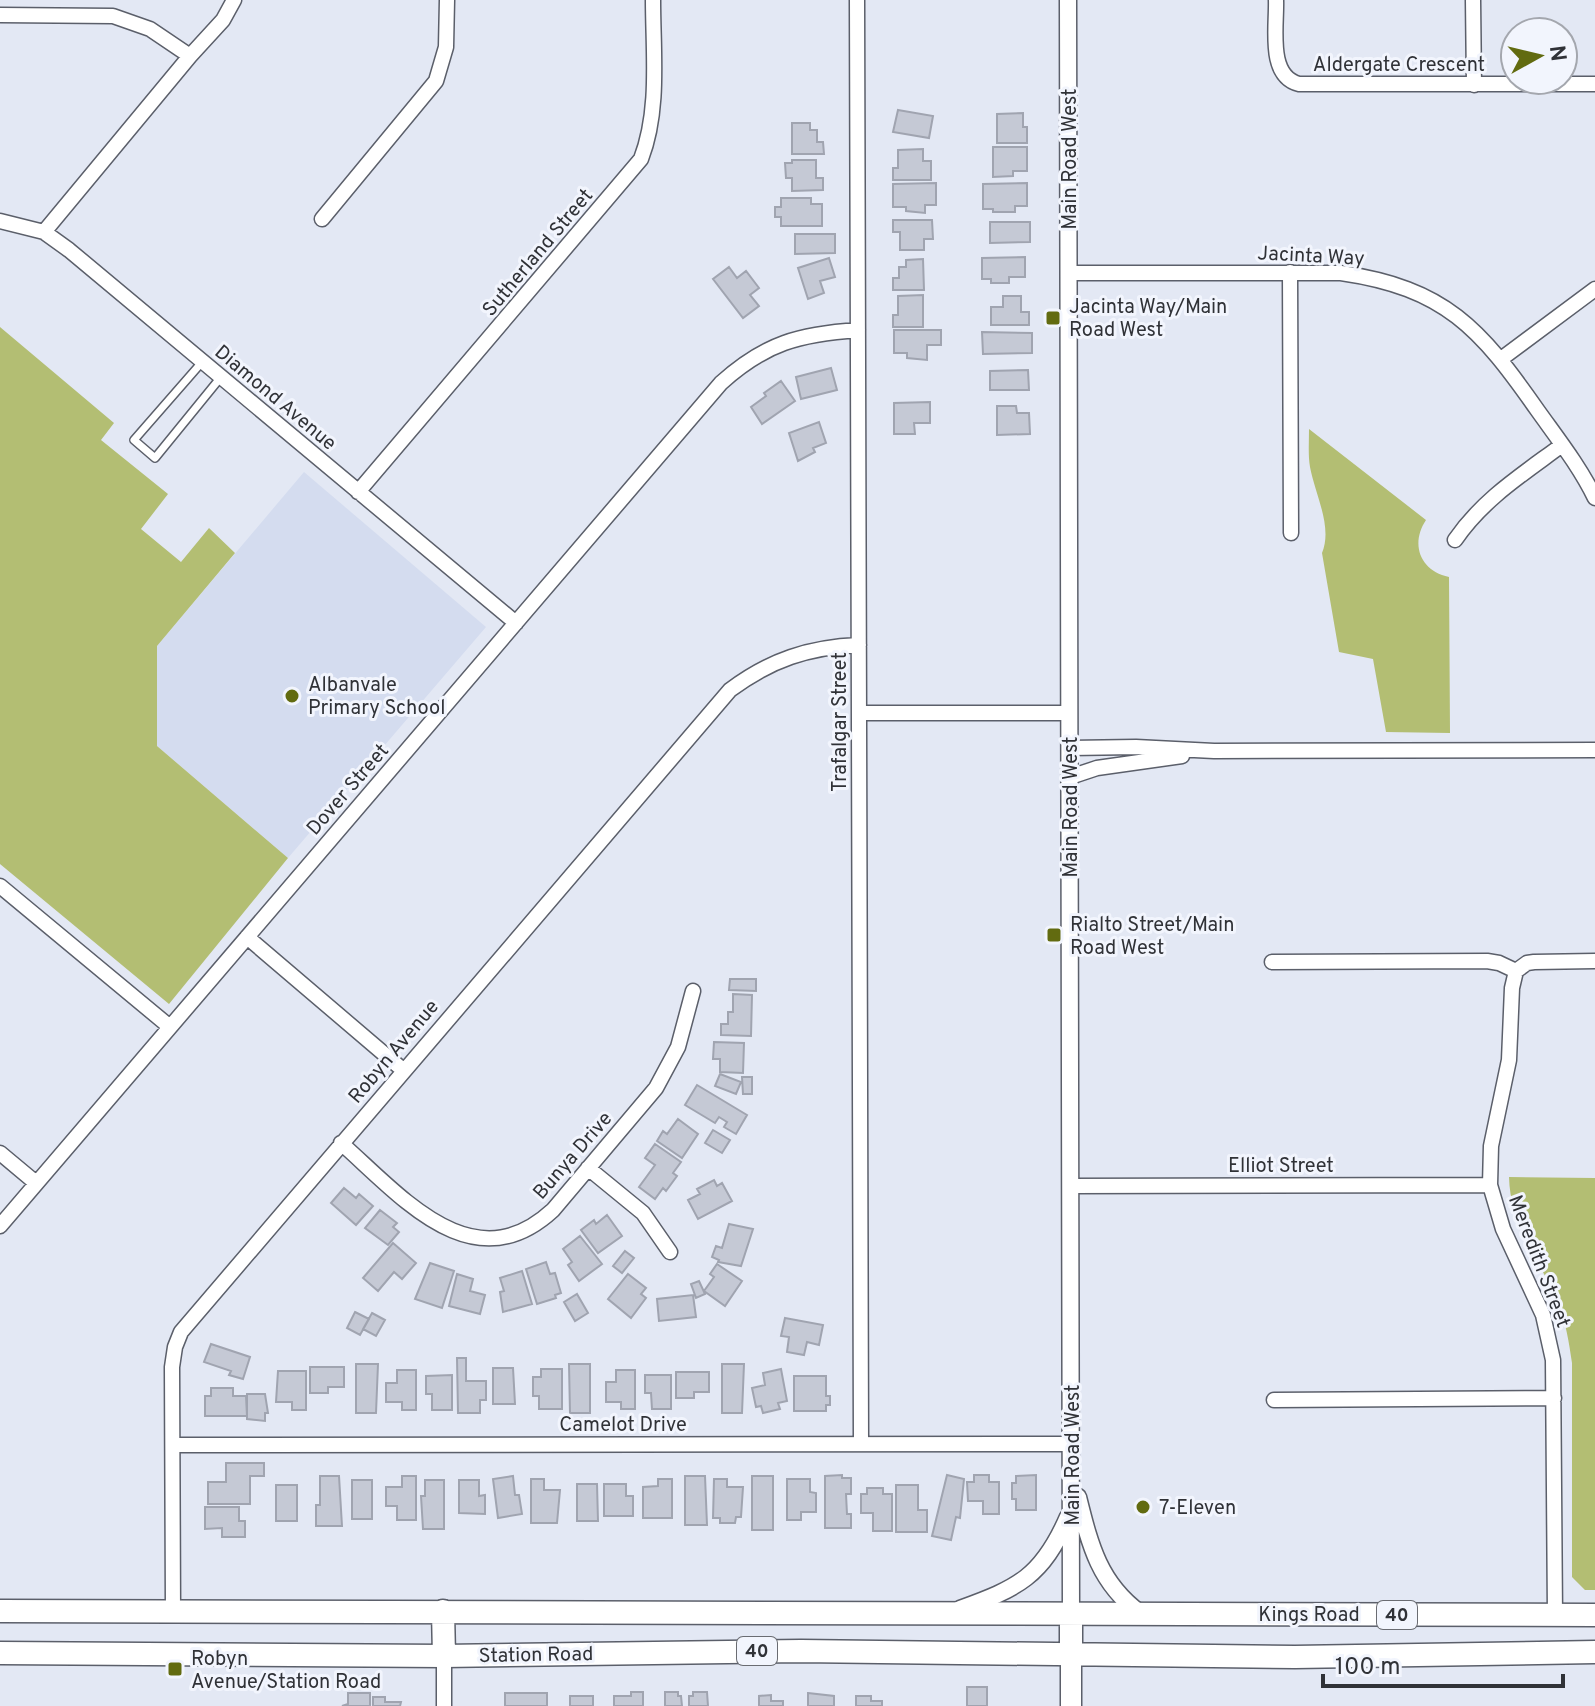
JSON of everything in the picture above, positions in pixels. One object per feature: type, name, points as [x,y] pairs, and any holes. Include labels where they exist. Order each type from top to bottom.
[{"type":"main road","name":"Station Road","points":[[0,1611],[1071,1613]]},
{"type":"main road","points":[[443,1611],[444,1656]]},
{"type":"main road","name":"Kings Road","points":[[1071,1613],[1595,1615]]},
{"type":"main road","points":[[1071,1613],[1071,1706]]},
{"type":"main road","points":[[1555,1616],[1555,1652]]},
{"type":"main road","name":"Station Road","points":[[0,1653],[444,1656],[689,1651],[1071,1656]]},
{"type":"main road","name":"Kings Road","points":[[1071,1656],[1295,1657],[1595,1652]]},
{"type":"street","points":[[44,232],[223,20],[234,0]]},
{"type":"street","points":[[322,219],[436,81],[446,47],[447,0]]},
{"type":"street","name":"Sutherland Street","points":[[358,492],[641,159],[653,106],[653,0]]},
{"type":"street","name":"Trafalgar Street","points":[[857,0],[861,1444]]},
{"type":"street","name":"Main Road West","points":[[1068,0],[1071,1613]]},
{"type":"street","name":"Aldergate Crescent","points":[[1276,0],[1278,65],[1290,82],[1595,84]]},
{"type":"street","points":[[1473,0],[1474,85]]},
{"type":"street","points":[[0,15],[113,16],[150,29],[190,56]]},
{"type":"street","name":"Diamond Avenue","points":[[0,221],[44,232],[516,623]]},
{"type":"street","points":[[1290,272],[1291,533]]},
{"type":"street","name":"Jacinta Way","points":[[1069,273],[1341,273],[1380,279],[1413,290],[1442,305],[1465,322],[1501,359],[1595,498]]},
{"type":"street","points":[[1501,359],[1595,289]]},
{"type":"street","name":"Dover Street","points":[[0,1226],[709,396],[738,368],[764,350],[791,339],[823,332],[858,330]]},
{"type":"street","points":[[1455,540],[1480,509],[1562,445]]},
{"type":"street","name":"Robyn Avenue","points":[[173,1612],[172,1367],[181,1332],[730,690],[765,665],[787,656],[831,646],[859,645]]},
{"type":"street","points":[[860,713],[1069,713]]},
{"type":"street","points":[[1070,748],[1214,751],[1595,750]]},
{"type":"street","points":[[1070,777],[1097,768],[1214,751]]},
{"type":"street","points":[[0,886],[170,1027]]},
{"type":"street","points":[[247,937],[403,1070]]},
{"type":"street","points":[[1272,962],[1487,961],[1516,971],[1534,962],[1595,961]]},
{"type":"street","name":"Meredith Street","points":[[1516,971],[1512,988],[1509,1060],[1491,1146],[1490,1185],[1503,1229],[1546,1326],[1553,1360],[1555,1616]]},
{"type":"street","name":"Bunya Drive","points":[[341,1143],[438,1224],[470,1238],[505,1237],[522,1232],[538,1223],[656,1088],[686,1026],[693,991]]},
{"type":"street","points":[[0,1153],[36,1183]]},
{"type":"street","points":[[588,1168],[643,1213],[670,1252]]},
{"type":"street","name":"Elliot Street","points":[[1071,1186],[1490,1185]]},
{"type":"street","points":[[1274,1400],[1554,1398]]},
{"type":"street","name":"Camelot Drive","points":[[174,1445],[1072,1444]]},
{"type":"street","points":[[1072,1468],[1085,1525],[1100,1567],[1115,1593],[1140,1613]]},
{"type":"street","points":[[951,1613],[1015,1587],[1031,1575],[1053,1547],[1071,1508]]},
{"type":"street","points":[[444,1656],[444,1706]]},
{"type":"lane","points":[[203,361],[134,440],[155,458],[221,377]]},
{"type":"shaded area","name":"Albanvale Primary School","points":[[304,472],[486,627],[288,858],[157,746],[157,646]]},
{"type":"green space","points":[[0,327],[114,423],[101,440],[168,494],[141,529],[181,562],[209,528],[235,553],[157,646],[157,746],[288,858],[169,1004],[0,864]]},
{"type":"green space","points":[[1309,429],[1426,520],[1419,538],[1421,555],[1431,569],[1449,577],[1450,733],[1386,732],[1373,659],[1339,652],[1322,553],[1324,521],[1309,462]]},
{"type":"green space","points":[[1509,1177],[1595,1178],[1595,1590],[1585,1590],[1572,1577],[1572,1363],[1567,1333],[1558,1303],[1520,1227]]},
{"type":"building","points":[[898,110],[933,116],[929,138],[893,132]]},
{"type":"building","points":[[1023,113],[1027,143],[997,143],[997,114]]},
{"type":"building","points":[[792,123],[810,123],[810,130],[817,130],[817,142],[823,142],[824,154],[792,154]]},
{"type":"building","points":[[993,147],[1027,147],[1027,171],[1013,171],[1013,176],[993,177]]},
{"type":"building","points":[[923,149],[923,161],[931,161],[931,180],[893,180],[893,168],[898,168],[898,150]]},
{"type":"building","points":[[792,160],[816,160],[816,178],[823,178],[823,190],[792,191],[792,178],[786,178],[785,163],[792,163]]},
{"type":"building","points":[[936,183],[936,205],[925,205],[925,213],[893,207],[893,184]]},
{"type":"building","points":[[1027,183],[1027,206],[1015,206],[1015,212],[983,209],[983,184]]},
{"type":"building","points":[[781,198],[811,198],[811,204],[822,204],[822,226],[781,226],[781,217],[775,217],[775,207],[781,207]]},
{"type":"building","points":[[893,220],[932,220],[933,239],[924,239],[924,250],[900,250],[900,232],[893,232]]},
{"type":"building","points":[[990,222],[1030,222],[1030,242],[990,243]]},
{"type":"building","points":[[795,234],[835,234],[835,253],[795,254]]},
{"type":"building","points":[[1025,257],[1025,277],[1009,277],[1009,283],[991,283],[991,279],[982,279],[982,258]]},
{"type":"building","points":[[829,258],[835,277],[820,281],[824,293],[808,299],[798,268]]},
{"type":"building","points":[[923,259],[924,290],[893,290],[893,278],[899,278],[899,267],[906,267],[906,260]]},
{"type":"building","points":[[729,267],[737,278],[746,271],[759,288],[750,295],[759,306],[743,318],[713,279]]},
{"type":"building","points":[[923,295],[923,327],[893,327],[893,315],[898,315],[898,296]]},
{"type":"building","points":[[1003,296],[1021,296],[1021,312],[1029,312],[1029,325],[991,325],[991,307],[1003,307]]},
{"type":"building","points":[[894,330],[941,330],[941,345],[927,345],[927,360],[907,358],[907,353],[894,353]]},
{"type":"building","points":[[982,332],[1032,333],[1032,353],[983,354]]},
{"type":"building","points":[[831,368],[837,390],[801,399],[796,377]]},
{"type":"building","points":[[1028,370],[1029,390],[990,390],[990,371]]},
{"type":"building","points":[[781,381],[795,401],[762,424],[751,407]]},
{"type":"building","points":[[930,402],[930,423],[914,423],[915,434],[894,434],[894,403]]},
{"type":"building","points":[[997,406],[1016,406],[1017,413],[1029,413],[1030,434],[997,435]]},
{"type":"building","points":[[819,422],[826,443],[813,448],[815,452],[798,461],[789,433]]},
{"type":"building","points":[[730,979],[756,979],[756,991],[729,990]]},
{"type":"building","points":[[733,994],[752,995],[751,1036],[721,1035],[721,1024],[728,1024],[728,1012],[733,1012]]},
{"type":"building","points":[[714,1042],[744,1043],[743,1073],[720,1072],[720,1059],[713,1059]]},
{"type":"building","points":[[720,1074],[741,1082],[736,1094],[715,1086]]},
{"type":"building","points":[[742,1077],[752,1077],[752,1094],[743,1094]]},
{"type":"building","points":[[697,1085],[747,1115],[736,1134],[724,1127],[727,1122],[719,1117],[715,1123],[685,1105]]},
{"type":"building","points":[[678,1119],[698,1134],[682,1158],[657,1141],[663,1131],[667,1134]]},
{"type":"building","points":[[713,1130],[730,1140],[722,1153],[705,1143]]},
{"type":"building","points":[[655,1144],[681,1162],[673,1173],[677,1176],[666,1191],[663,1188],[655,1199],[639,1187],[655,1165],[645,1158]]},
{"type":"building","points":[[714,1180],[717,1186],[722,1183],[732,1201],[698,1219],[688,1200],[700,1194],[697,1189]]},
{"type":"building","points":[[344,1188],[356,1198],[359,1194],[373,1206],[356,1225],[331,1203]]},
{"type":"building","points":[[380,1210],[397,1223],[393,1227],[399,1232],[388,1245],[365,1228]]},
{"type":"building","points":[[607,1215],[622,1236],[598,1253],[581,1230]]},
{"type":"building","points":[[729,1224],[753,1229],[741,1266],[718,1262],[712,1257],[716,1246],[722,1248]]},
{"type":"building","points":[[580,1236],[602,1264],[579,1281],[568,1265],[572,1262],[563,1249]]},
{"type":"building","points":[[393,1243],[416,1263],[402,1279],[394,1272],[378,1291],[363,1278]]},
{"type":"building","points":[[625,1251],[634,1258],[622,1273],[613,1266]]},
{"type":"building","points":[[546,1262],[550,1274],[555,1273],[561,1293],[555,1295],[556,1298],[537,1304],[526,1269]]},
{"type":"building","points":[[430,1263],[454,1271],[442,1308],[415,1299]]},
{"type":"building","points":[[717,1264],[742,1281],[725,1306],[704,1291],[714,1277],[710,1274]]},
{"type":"building","points":[[522,1271],[532,1304],[503,1312],[500,1292],[504,1291],[500,1278]]},
{"type":"building","points":[[457,1274],[473,1279],[470,1291],[485,1295],[480,1314],[449,1306]]},
{"type":"building","points":[[628,1274],[646,1288],[641,1294],[646,1298],[631,1318],[608,1299]]},
{"type":"building","points":[[699,1281],[705,1294],[696,1298],[691,1284]]},
{"type":"building","points":[[577,1294],[588,1313],[575,1321],[564,1302]]},
{"type":"building","points":[[693,1295],[696,1317],[659,1321],[657,1299]]},
{"type":"building","points":[[355,1312],[369,1319],[360,1335],[347,1328]]},
{"type":"building","points":[[372,1313],[385,1320],[376,1336],[363,1329]]},
{"type":"building","points":[[785,1318],[823,1325],[819,1345],[807,1342],[804,1355],[787,1352],[789,1337],[781,1336]]},
{"type":"building","points":[[211,1344],[250,1357],[243,1379],[229,1375],[231,1371],[204,1362]]},
{"type":"building","points":[[457,1358],[466,1358],[466,1381],[486,1381],[486,1400],[480,1400],[480,1413],[458,1413]]},
{"type":"building","points":[[356,1364],[378,1364],[376,1413],[356,1413]]},
{"type":"building","points":[[569,1364],[590,1364],[590,1413],[570,1413]]},
{"type":"building","points":[[722,1364],[744,1364],[742,1413],[722,1413]]},
{"type":"building","points":[[310,1367],[344,1367],[344,1387],[328,1387],[328,1393],[310,1393]]},
{"type":"building","points":[[493,1368],[513,1368],[515,1404],[493,1404]]},
{"type":"building","points":[[541,1369],[562,1369],[562,1409],[539,1409],[539,1396],[533,1396],[533,1377],[541,1377]]},
{"type":"building","points":[[781,1369],[787,1401],[778,1403],[780,1409],[763,1413],[761,1406],[756,1407],[752,1388],[765,1385],[763,1373]]},
{"type":"building","points":[[397,1370],[416,1370],[416,1410],[402,1410],[402,1402],[386,1402],[386,1383],[397,1383]]},
{"type":"building","points":[[616,1370],[635,1370],[635,1409],[621,1409],[621,1402],[606,1402],[606,1382],[616,1382]]},
{"type":"building","points":[[278,1371],[306,1371],[306,1410],[292,1410],[292,1402],[276,1402]]},
{"type":"building","points":[[676,1372],[709,1372],[709,1392],[694,1392],[694,1398],[676,1398]]},
{"type":"building","points":[[452,1375],[452,1410],[432,1410],[432,1394],[426,1394],[426,1376]]},
{"type":"building","points":[[645,1375],[671,1375],[671,1409],[652,1409],[651,1393],[645,1393]]},
{"type":"building","points":[[794,1376],[826,1376],[826,1396],[830,1396],[830,1405],[826,1405],[826,1411],[794,1411]]},
{"type":"building","points":[[211,1388],[233,1388],[233,1396],[246,1396],[247,1416],[205,1416],[205,1396],[211,1396]]},
{"type":"building","points":[[247,1394],[265,1394],[268,1413],[265,1413],[265,1421],[247,1419]]},
{"type":"building","points":[[226,1463],[264,1463],[264,1476],[250,1476],[250,1504],[208,1504],[208,1482],[226,1482]]},
{"type":"building","points":[[842,1475],[842,1478],[851,1478],[851,1494],[846,1494],[851,1528],[825,1528],[825,1476]]},
{"type":"building","points":[[947,1475],[964,1479],[960,1518],[956,1517],[951,1540],[932,1536]]},
{"type":"building","points":[[974,1475],[989,1475],[989,1482],[999,1482],[999,1514],[983,1514],[983,1501],[968,1501],[967,1482],[974,1482]]},
{"type":"building","points":[[1036,1475],[1036,1510],[1016,1510],[1012,1483],[1016,1483],[1016,1476]]},
{"type":"building","points":[[320,1476],[339,1476],[342,1526],[316,1526]]},
{"type":"building","points":[[402,1476],[416,1476],[416,1520],[397,1520],[397,1506],[386,1506],[386,1487],[402,1487]]},
{"type":"building","points":[[513,1476],[515,1495],[519,1495],[522,1514],[498,1518],[493,1479]]},
{"type":"building","points":[[685,1476],[705,1476],[707,1525],[685,1525]]},
{"type":"building","points":[[752,1476],[773,1476],[773,1530],[752,1530]]},
{"type":"building","points":[[531,1479],[544,1479],[544,1490],[560,1490],[557,1523],[531,1523]]},
{"type":"building","points":[[658,1479],[672,1479],[672,1518],[643,1518],[643,1487],[658,1486]]},
{"type":"building","points":[[714,1479],[727,1479],[727,1487],[743,1487],[741,1517],[736,1517],[735,1523],[720,1523],[720,1518],[713,1518]]},
{"type":"building","points":[[787,1479],[810,1479],[810,1492],[816,1493],[816,1512],[801,1512],[801,1520],[787,1520]]},
{"type":"building","points":[[352,1480],[372,1480],[372,1519],[352,1519]]},
{"type":"building","points":[[425,1480],[444,1480],[444,1529],[423,1529],[421,1496],[425,1496]]},
{"type":"building","points":[[459,1480],[479,1480],[479,1496],[485,1495],[485,1514],[459,1513]]},
{"type":"building","points":[[577,1484],[597,1484],[598,1521],[577,1521]]},
{"type":"building","points":[[604,1484],[626,1484],[626,1496],[633,1496],[633,1516],[604,1516]]},
{"type":"building","points":[[276,1485],[297,1485],[297,1521],[276,1521]]},
{"type":"building","points":[[896,1485],[918,1485],[918,1510],[927,1510],[927,1532],[896,1532]]},
{"type":"building","points":[[867,1488],[883,1488],[883,1494],[892,1494],[892,1531],[873,1531],[873,1513],[861,1513],[861,1494],[867,1494]]},
{"type":"building","points":[[205,1507],[239,1507],[239,1521],[245,1521],[245,1537],[222,1537],[222,1528],[205,1529]]},
{"type":"building","points":[[967,1687],[987,1687],[987,1706],[967,1706]]},
{"type":"building","points":[[631,1692],[643,1692],[643,1706],[614,1706],[614,1696],[631,1696]]},
{"type":"building","points":[[665,1692],[678,1692],[682,1706],[665,1706]]},
{"type":"building","points":[[693,1692],[707,1692],[708,1706],[689,1706],[689,1696],[693,1696]]},
{"type":"building","points":[[348,1693],[370,1693],[370,1706],[342,1706],[348,1704]]},
{"type":"building","points":[[505,1693],[547,1693],[547,1706],[505,1706]]},
{"type":"building","points":[[808,1693],[834,1696],[834,1706],[808,1706]]},
{"type":"building","points":[[771,1695],[771,1701],[783,1701],[783,1706],[759,1706],[759,1696]]},
{"type":"building","points":[[570,1696],[593,1696],[593,1706],[570,1706]]},
{"type":"building","points":[[856,1696],[871,1696],[871,1701],[882,1701],[882,1706],[856,1706]]},
{"type":"building","points":[[373,1697],[385,1697],[385,1702],[401,1702],[400,1706],[373,1706]]},
{"type":"place","name":"Jacinta Way/Main Road West","points":[[1053,318]]},
{"type":"place","name":"Albanvale Primary School","points":[[292,696]]},
{"type":"place","name":"Rialto Street/Main Road West","points":[[1054,935]]},
{"type":"place","name":"7-Eleven","points":[[1143,1507]]},
{"type":"place","name":"Robyn Avenue/Station Road","points":[[175,1669]]}]
